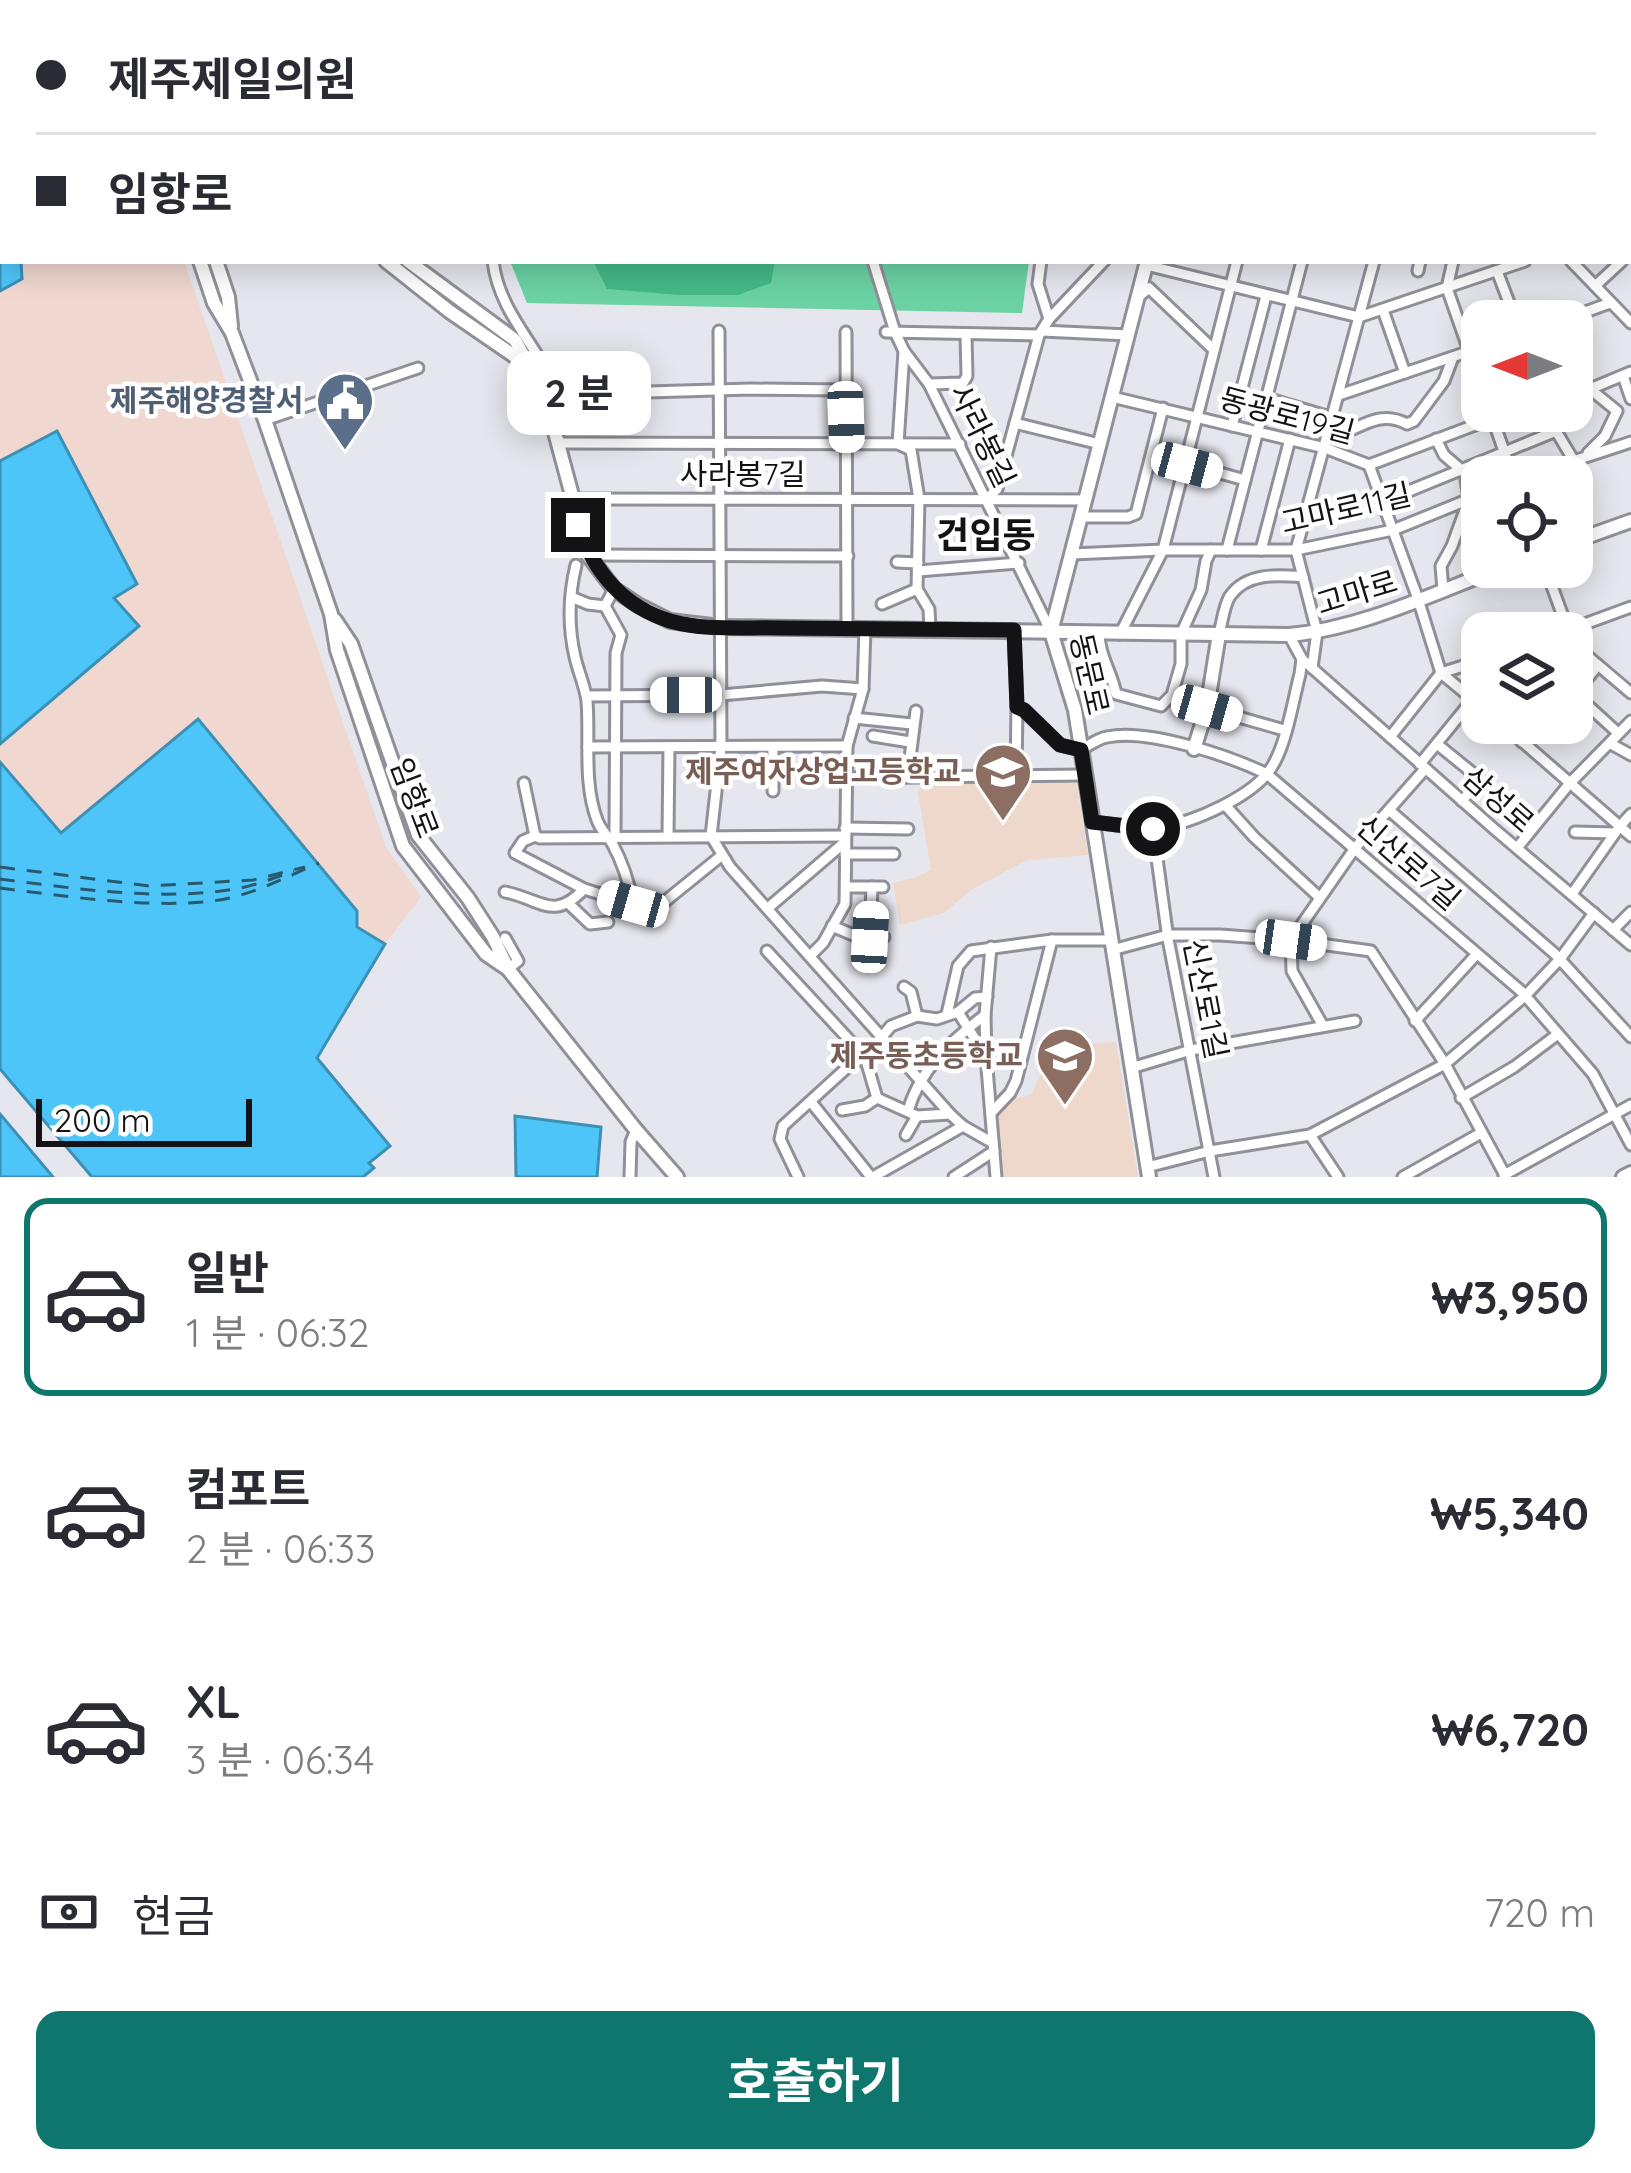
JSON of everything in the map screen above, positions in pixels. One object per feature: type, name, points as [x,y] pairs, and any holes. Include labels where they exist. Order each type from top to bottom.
[{"type":"main road","name":"임항로","points":[[201,264],[265,420],[332,614],[337,650],[403,846],[486,954],[508,969]]},
{"type":"main road","name":"임항로","points":[[217,264],[228,297],[232,333]]},
{"type":"main road","points":[[390,264],[529,366]]},
{"type":"main road","points":[[412,264],[515,340],[552,394],[558,443],[588,555],[614,589],[638,605],[670,621],[719,627],[1052,632]]},
{"type":"main road","name":"동문로","points":[[1146,264],[1052,632],[1069,686],[1081,750],[1148,1172]]},
{"type":"main road","points":[[1593,535],[1631,521]]},
{"type":"main road","name":"고마로","points":[[1052,632],[1317,632],[1461,583]]},
{"type":"main road","name":"임항로","points":[[332,614],[351,644],[418,835],[468,898],[508,969],[677,1177]]},
{"type":"main road","points":[[1194,749],[1207,708],[1219,634]]},
{"type":"main road","points":[[1623,1177],[1631,1173]]},
{"type":"street","points":[[493,264],[552,394],[846,390]]},
{"type":"street","name":"사라봉길","points":[[874,264],[891,332],[929,384],[1052,632]]},
{"type":"street","points":[[1041,264],[1038,284],[1049,319]]},
{"type":"street","points":[[987,499],[997,489],[1040,333],[1102,264]]},
{"type":"street","points":[[1149,264],[1359,317],[1517,264]]},
{"type":"street","points":[[1120,634],[1163,550],[1237,264]]},
{"type":"street","points":[[1227,550],[1301,264]]},
{"type":"street","points":[[1312,668],[1317,632],[1296,550],[1373,264]]},
{"type":"street","points":[[1452,264],[1447,288],[1461,329]]},
{"type":"street","points":[[1574,264],[1631,323]]},
{"type":"street","points":[[1595,286],[1619,264]]},
{"type":"street","points":[[1497,271],[1508,300]]},
{"type":"street","points":[[1137,298],[1149,288],[1214,350]]},
{"type":"street","points":[[1232,425],[1266,296]]},
{"type":"street","points":[[1593,309],[1610,303]]},
{"type":"street","points":[[1382,310],[1405,373]]},
{"type":"street","points":[[502,319],[519,328]]},
{"type":"street","points":[[719,332],[721,747],[711,836],[721,856],[950,1114],[993,1147]]},
{"type":"street","points":[[846,332],[847,628]]},
{"type":"street","points":[[891,332],[1128,335]]},
{"type":"street","points":[[929,384],[963,383],[966,335]]},
{"type":"street","points":[[898,443],[904,351]]},
{"type":"street","points":[[1339,395],[1461,354]]},
{"type":"street","points":[[1266,398],[1333,418],[1353,429],[1379,418],[1407,424],[1444,381],[1453,357]]},
{"type":"street","points":[[265,420],[418,368]]},
{"type":"street","points":[[1593,388],[1627,374],[1631,400]]},
{"type":"street","points":[[1582,456],[1605,436],[1617,411],[1593,391]]},
{"type":"street","name":"동광로19길","points":[[1112,397],[1325,448],[1369,465],[1461,427]]},
{"type":"street","points":[[1082,517],[1136,514],[1163,409]]},
{"type":"street","points":[[1414,421],[1460,468]]},
{"type":"street","points":[[1015,423],[1100,444]]},
{"type":"street","points":[[1497,432],[1506,456]]},
{"type":"street","points":[[1382,502],[1551,432]]},
{"type":"street","points":[[1558,432],[1577,456]]},
{"type":"street","points":[[1261,550],[1290,439]]},
{"type":"street","points":[[1588,456],[1631,442]]},
{"type":"street","points":[[558,443],[959,444]]},
{"type":"street","points":[[898,443],[911,450],[919,499],[917,589],[929,609],[930,629]]},
{"type":"street","points":[[1153,454],[1245,480]]},
{"type":"street","points":[[1369,465],[1442,673],[1461,689]]},
{"type":"street","name":"사라봉7길","points":[[572,499],[1086,500]]},
{"type":"street","name":"고마로11길","points":[[1072,554],[1296,550],[1393,530],[1461,502]]},
{"type":"street","points":[[1442,590],[1441,566],[1461,520]]},
{"type":"street","points":[[1099,634],[1100,654],[1116,694],[1161,706],[1172,695],[1181,664],[1181,634],[1201,590],[1211,550]]},
{"type":"street","points":[[588,555],[848,556]]},
{"type":"street","points":[[897,562],[918,567],[1019,563]]},
{"type":"street","points":[[576,565],[571,632],[587,696],[593,806],[598,825],[612,836]]},
{"type":"street","points":[[1219,634],[1229,597],[1252,578],[1304,577]]},
{"type":"street","points":[[605,606],[614,589]]},
{"type":"street","points":[[882,604],[917,589]]},
{"type":"street","points":[[571,597],[605,606]]},
{"type":"street","points":[[605,606],[621,635],[616,653],[612,836],[633,904]]},
{"type":"street","points":[[1593,622],[1631,607]]},
{"type":"street","points":[[811,955],[845,904],[847,746],[863,688],[865,629]]},
{"type":"street","points":[[1014,630],[1016,777]]},
{"type":"street","name":"삼성로","points":[[1289,635],[1302,659],[1631,945]]},
{"type":"street","points":[[1092,822],[1153,829],[1226,806],[1275,763],[1302,659]]},
{"type":"street","points":[[1593,661],[1631,693]]},
{"type":"street","points":[[1593,671],[1598,665]]},
{"type":"street","points":[[1390,737],[1442,673],[1461,666]]},
{"type":"street","points":[[587,696],[863,688]]},
{"type":"street","points":[[1017,707],[1060,745],[1081,750]]},
{"type":"street","points":[[1207,708],[1284,730]]},
{"type":"street","points":[[916,711],[910,758],[922,776]]},
{"type":"street","points":[[1593,712],[1618,733]]},
{"type":"street","points":[[854,718],[912,724]]},
{"type":"street","points":[[1323,1026],[1292,971],[1291,940],[1355,848],[1461,719]]},
{"type":"street","points":[[1516,848],[1570,783],[1631,721]]},
{"type":"street","points":[[873,736],[910,742]]},
{"type":"street","name":"신산로7길","points":[[1081,750],[1105,736],[1154,737],[1267,774],[1525,996],[1593,1074],[1631,1145]]},
{"type":"street","points":[[1437,744],[1480,778],[1462,801]]},
{"type":"street","points":[[1524,744],[1617,829],[1631,836]]},
{"type":"street","points":[[1611,744],[1631,754]]},
{"type":"street","points":[[588,747],[847,746]]},
{"type":"street","points":[[668,836],[669,747]]},
{"type":"street","points":[[773,747],[773,791]]},
{"type":"street","points":[[846,778],[1085,775]]},
{"type":"street","points":[[524,784],[535,836]]},
{"type":"street","points":[[1226,806],[1319,897]]},
{"type":"street","points":[[1389,810],[1560,959],[1631,1037]]},
{"type":"street","points":[[1572,894],[1631,814]]},
{"type":"street","points":[[721,856],[658,907],[640,910],[584,889],[515,853],[535,836],[845,840],[908,829]]},
{"type":"street","name":"신산로1길","points":[[1153,829],[1214,1177]]},
{"type":"street","points":[[1575,832],[1617,829]]},
{"type":"street","points":[[845,840],[894,854]]},
{"type":"street","points":[[768,908],[845,840]]},
{"type":"street","points":[[846,886],[877,886],[870,937]]},
{"type":"street","points":[[505,892],[549,907],[569,904],[584,889]]},
{"type":"street","points":[[569,904],[590,924],[608,922]]},
{"type":"street","points":[[1613,930],[1631,912]]},
{"type":"street","points":[[1148,1172],[1210,1151],[1310,1135],[1444,1064],[1525,996],[1594,913]]},
{"type":"street","points":[[832,926],[858,937],[884,937]]},
{"type":"street","points":[[952,1013],[958,966],[971,951],[991,946],[1052,940],[1112,945],[1168,935],[1291,940],[1371,951],[1444,1064],[1504,1176],[1631,1105]]},
{"type":"street","points":[[505,938],[518,961],[508,969]]},
{"type":"street","points":[[991,1113],[1016,1081],[1052,940]]},
{"type":"street","points":[[991,946],[985,1015],[995,1177]]},
{"type":"street","points":[[767,951],[865,1057],[877,1098]]},
{"type":"street","points":[[1414,1021],[1476,956]]},
{"type":"street","points":[[904,987],[911,992],[917,1016]]},
{"type":"street","points":[[798,1177],[780,1138],[783,1126],[851,1064],[865,1057],[891,1026],[917,1016],[937,1019],[975,998],[987,998]]},
{"type":"street","points":[[952,1013],[969,1028],[986,1056]]},
{"type":"street","points":[[906,1135],[920,1078],[985,1015]]},
{"type":"street","points":[[1131,1068],[1191,1051],[1355,1022]]},
{"type":"street","points":[[1461,1098],[1558,1034]]},
{"type":"street","points":[[842,1109],[865,1106],[877,1098]]},
{"type":"street","points":[[877,1098],[912,1113],[950,1114]]},
{"type":"street","points":[[811,1102],[872,1177],[963,1126]]},
{"type":"street","points":[[630,1177],[636,1130]]},
{"type":"street","points":[[1403,1177],[1481,1133]]},
{"type":"street","points":[[1310,1135],[1338,1177]]},
{"type":"street","points":[[954,1177],[993,1147]]},
{"type":"shaded area","points":[[21,264],[185,264],[386,847],[421,897],[385,944],[356,927],[60,833],[0,762],[0,744],[139,626],[114,598],[137,584],[0,461],[0,291],[22,279]]},
{"type":"shaded area","name":"제주여자상업고등학교","points":[[1076,781],[1088,855],[1027,860],[971,890],[944,913],[900,925],[893,883],[931,870],[918,793],[922,783]]},
{"type":"shaded area","name":"제주동초등학교","points":[[1116,1042],[1138,1177],[1002,1177],[997,1116],[1011,1099],[1031,1095],[1042,1071],[1043,1046]]},
{"type":"green space","points":[[511,264],[1029,264],[1022,313],[527,303]]},
{"type":"green space","points":[[594,264],[774,264],[771,283],[738,295],[607,289]]},
{"type":"water","points":[[0,264],[21,264],[22,279],[0,291]]},
{"type":"water","points":[[57,431],[137,584],[114,598],[139,626],[0,744],[0,461]]},
{"type":"water","points":[[198,719],[357,911],[357,927],[385,944],[317,1058],[390,1146],[369,1163],[374,1168],[363,1177],[92,1177],[0,1069],[0,762],[61,833]]},
{"type":"water","points":[[0,1114],[53,1177],[0,1177]]},
{"type":"water","points":[[515,1116],[601,1127],[597,1177],[516,1177]]},
{"type":"ferry route","points":[[0,888],[122,902],[187,903],[241,895],[319,863]]},
{"type":"ferry route","points":[[0,867],[149,886],[253,880],[305,867]]},
{"type":"ferry route","points":[[0,879],[181,894],[241,888],[294,871]]},
{"type":"place","name":"제주해양경찰서","points":[[345,452]]},
{"type":"place","name":"제주여자상업고등학교","points":[[1003,823]]},
{"type":"place","name":"제주동초등학교","points":[[1065,1107]]},
{"type":"district","name":"건입동","points":[[986,535]]},
{"type":"route","points":[[578,525],[588,555],[614,589],[670,621],[719,627],[1014,630],[1017,707],[1060,745],[1081,750],[1092,822],[1153,829]]}]
